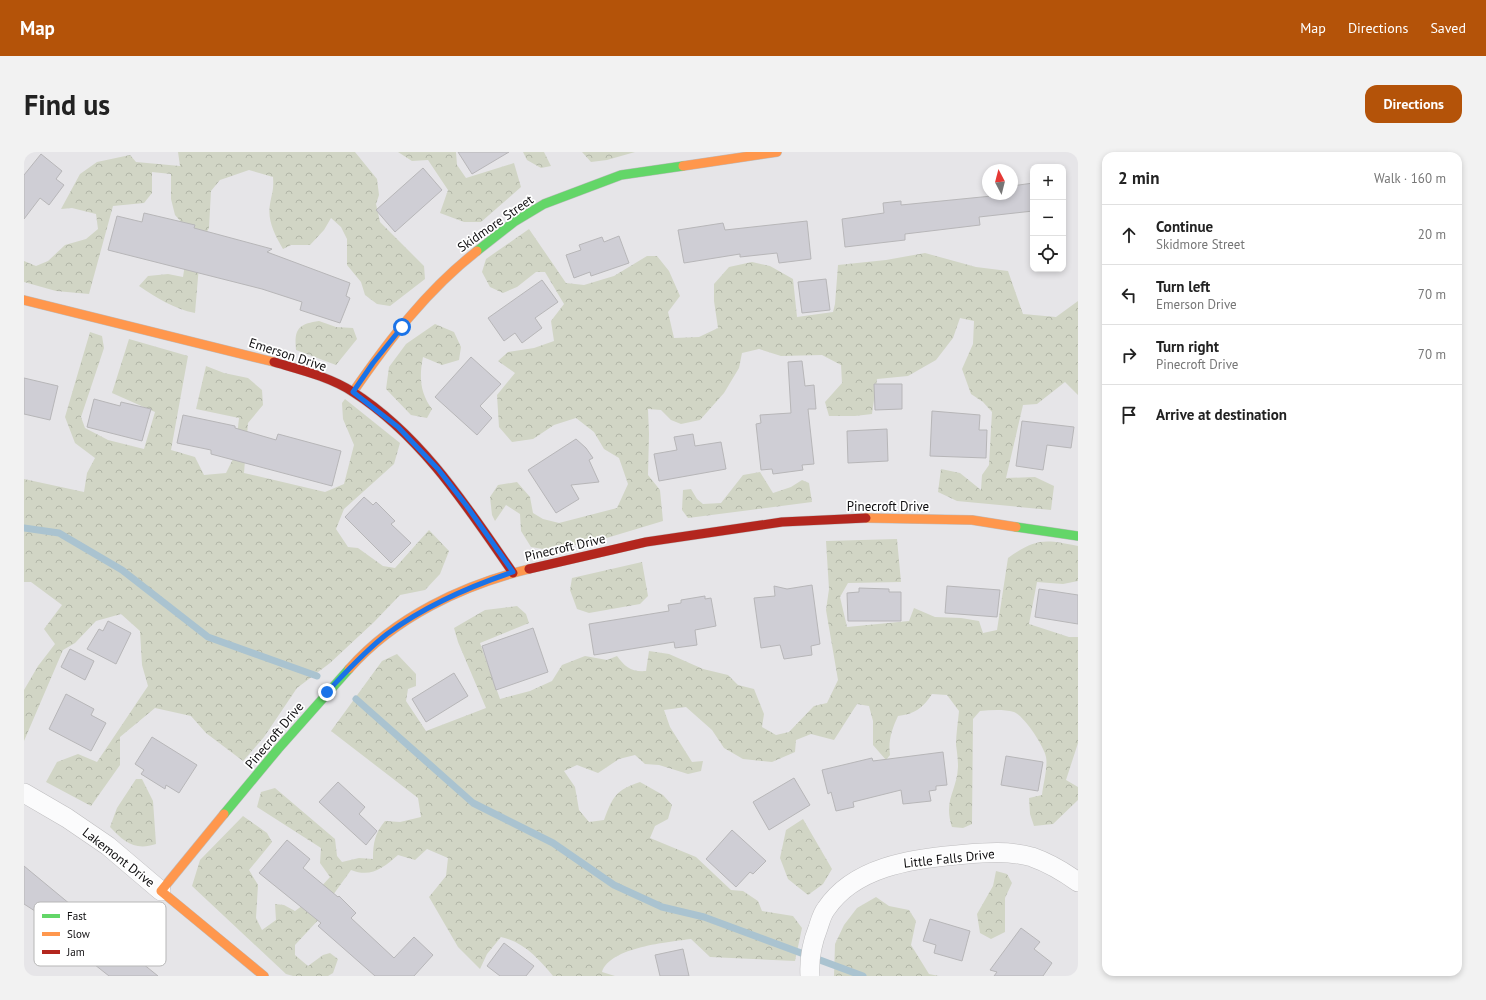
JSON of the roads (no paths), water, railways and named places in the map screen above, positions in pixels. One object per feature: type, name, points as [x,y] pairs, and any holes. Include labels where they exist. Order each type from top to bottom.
[{"type":"street","name":"Skidmore Street","points":[[353,392],[373,363],[423,300],[451,271],[514,222],[544,204],[621,175],[777,152]]},
{"type":"street","name":"Emerson Drive","points":[[24,300],[253,356],[309,372],[353,392],[398,427],[438,469],[466,505],[513,572]]},
{"type":"street","name":"Pinecroft Drive","points":[[162,891],[278,749],[356,661],[386,635],[412,617],[446,598],[481,582],[513,572],[646,542],[789,522],[851,518],[972,520],[1078,536]]},
{"type":"street","name":"Lakemont Drive","points":[[24,793],[108,846],[264,976]]},
{"type":"street","name":"Little Falls Drive","points":[[810,976],[809,966],[815,935],[826,909],[846,888],[872,872],[907,860],[994,852],[1032,857],[1059,869],[1078,882]]},
{"type":"waterway","points":[[24,528],[59,533],[122,570],[208,637],[317,676]]},
{"type":"waterway","points":[[356,699],[473,803],[553,843],[614,885],[662,907],[704,917],[863,976]]}]
